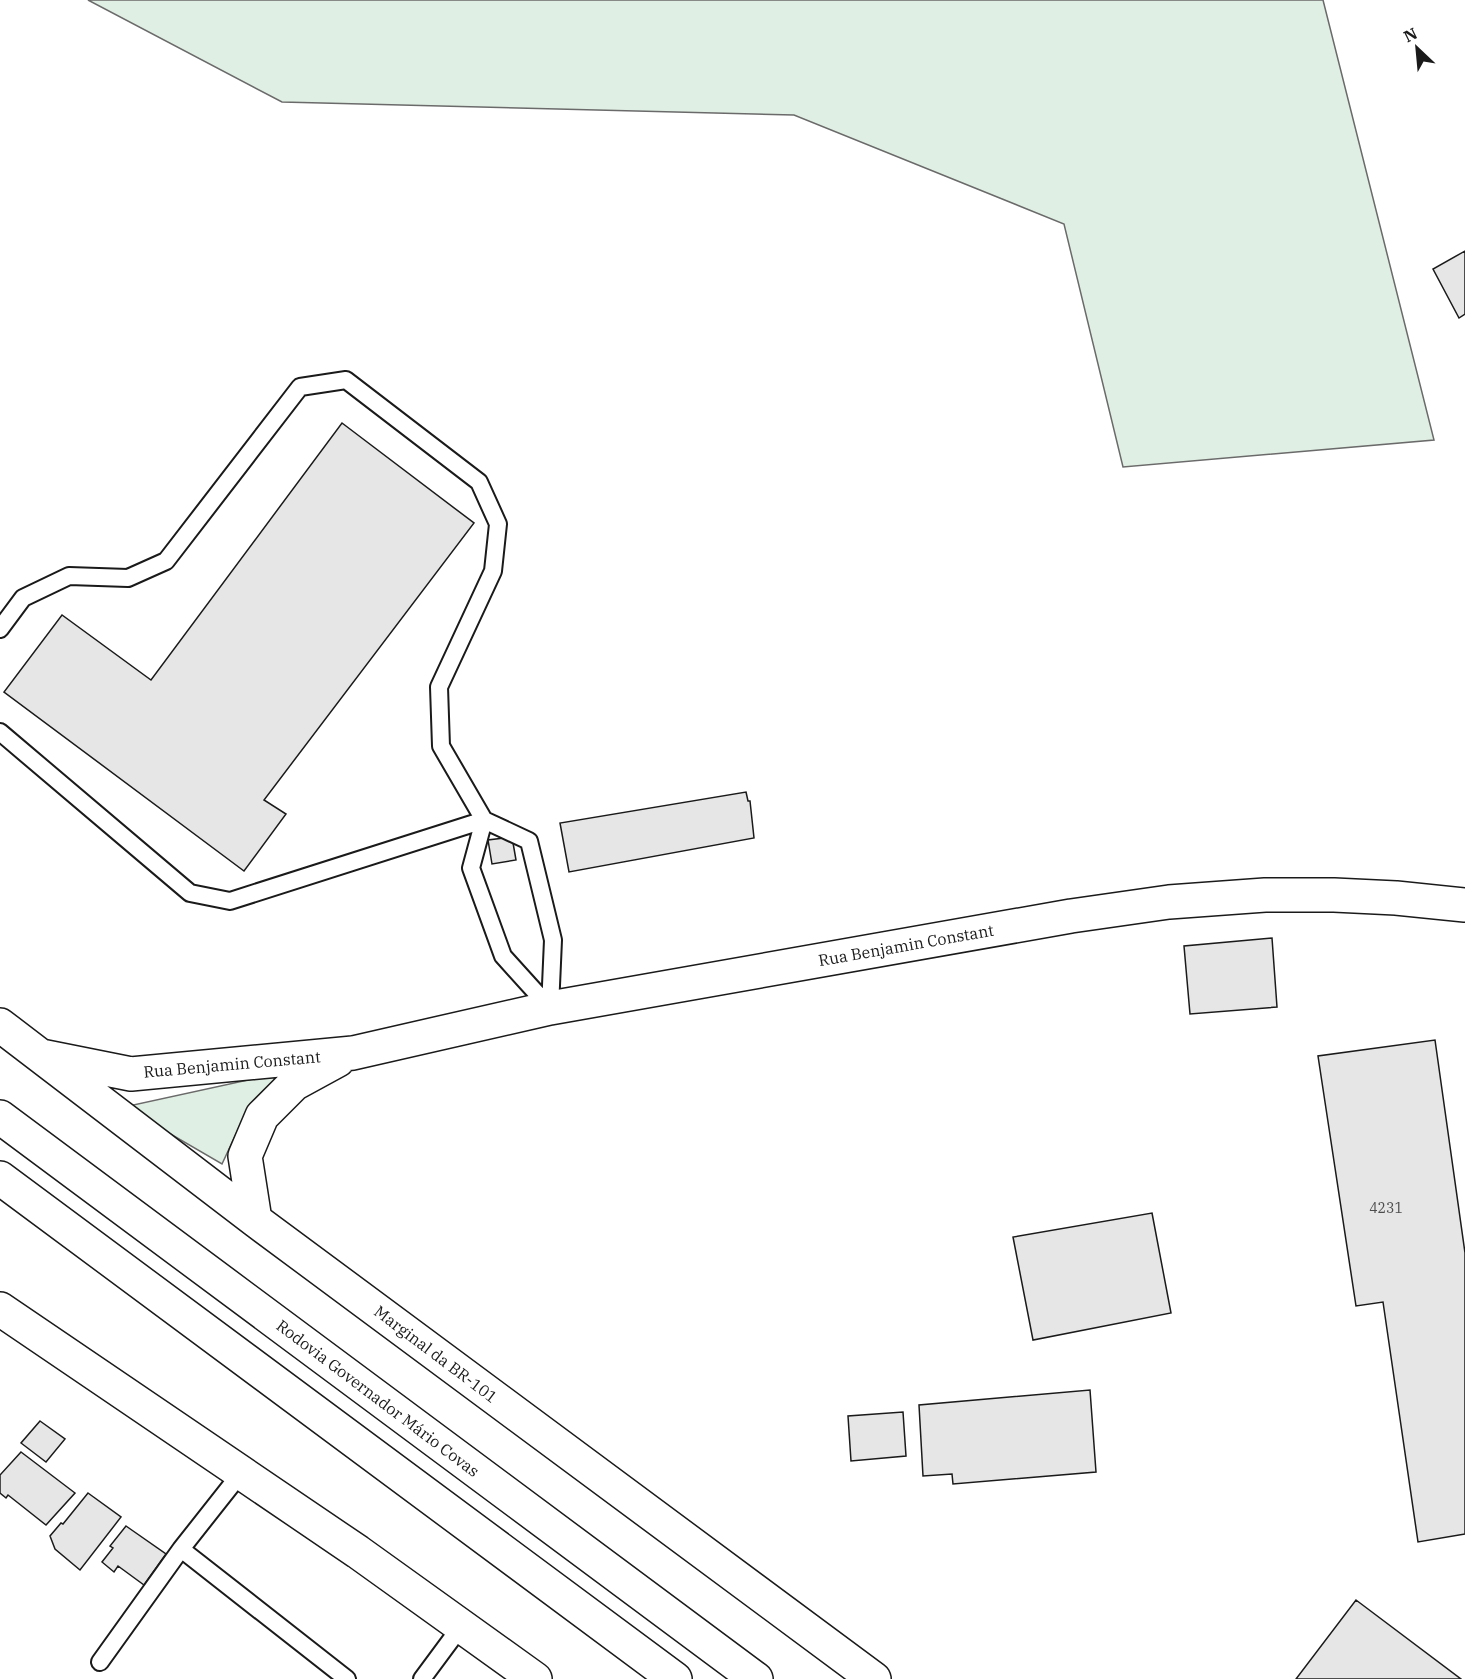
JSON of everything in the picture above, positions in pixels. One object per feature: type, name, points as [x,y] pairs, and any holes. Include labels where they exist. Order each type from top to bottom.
[{"type":"main road","name":"Rua Benjamin Constant","points":[[41,1056],[130,1074],[352,1053],[549,1008],[1071,916],[1169,902],[1265,895],[1334,895],[1396,897],[1465,905]]},
{"type":"main road","name":"Marginal da BR-101","points":[[0,1025],[255,1220],[874,1679]]},
{"type":"main road","name":"Rua Benjamin Constant","points":[[255,1220],[245,1156],[262,1116],[294,1084],[352,1053]]},
{"type":"main road","name":"Rodovia Governador Mário Covas","points":[[0,1117],[756,1679]]},
{"type":"main road","points":[[0,1178],[675,1679]]},
{"type":"main road","points":[[0,1309],[462,1625],[535,1679]]},
{"type":"lane","points":[[0,629],[22,598],[69,576],[128,578],[166,561],[300,387],[345,380],[479,482],[498,524],[493,571],[439,687],[441,746],[484,820],[529,841],[553,940],[549,1008]]},
{"type":"lane","points":[[0,732],[190,893],[230,901],[484,820]]},
{"type":"lane","points":[[484,820],[471,868],[503,956],[549,1008]]},
{"type":"lane","points":[[100,1662],[181,1549],[241,1473]]},
{"type":"lane","points":[[181,1549],[347,1679]]},
{"type":"lane","points":[[422,1679],[462,1625]]},
{"type":"green space","points":[[88,0],[1323,0],[1434,440],[1123,467],[1064,224],[794,115],[282,102]]},
{"type":"green space","points":[[289,1071],[244,1117],[222,1164],[124,1107]]},
{"type":"building","points":[[1465,251],[1465,314],[1459,318],[1433,269]]},
{"type":"building","points":[[342,423],[474,523],[264,800],[286,814],[244,871],[4,692],[62,615],[151,680]]},
{"type":"building","points":[[746,792],[748,801],[750,801],[754,838],[569,872],[560,823]]},
{"type":"building","points":[[512,837],[516,860],[492,864],[488,840]]},
{"type":"building","points":[[1272,938],[1277,1007],[1190,1014],[1184,946]]},
{"type":"building","points":[[1435,1040],[1465,1253],[1465,1534],[1418,1542],[1383,1302],[1356,1306],[1318,1056]]},
{"type":"building","points":[[1152,1213],[1171,1313],[1033,1340],[1013,1237]]},
{"type":"building","points":[[1090,1390],[1096,1472],[953,1484],[952,1474],[923,1476],[919,1405]]},
{"type":"building","points":[[903,1412],[906,1456],[851,1461],[848,1416]]},
{"type":"building","points":[[40,1421],[65,1439],[46,1462],[21,1443]]},
{"type":"building","points":[[21,1452],[75,1493],[46,1525],[8,1495],[6,1498],[0,1493],[0,1475]]},
{"type":"building","points":[[88,1493],[121,1517],[80,1570],[55,1549],[50,1536]]},
{"type":"building","points":[[126,1526],[166,1554],[144,1585],[118,1566],[114,1572],[102,1562],[113,1548],[110,1546]]},
{"type":"building","points":[[1356,1600],[1461,1679],[1296,1679]]}]
